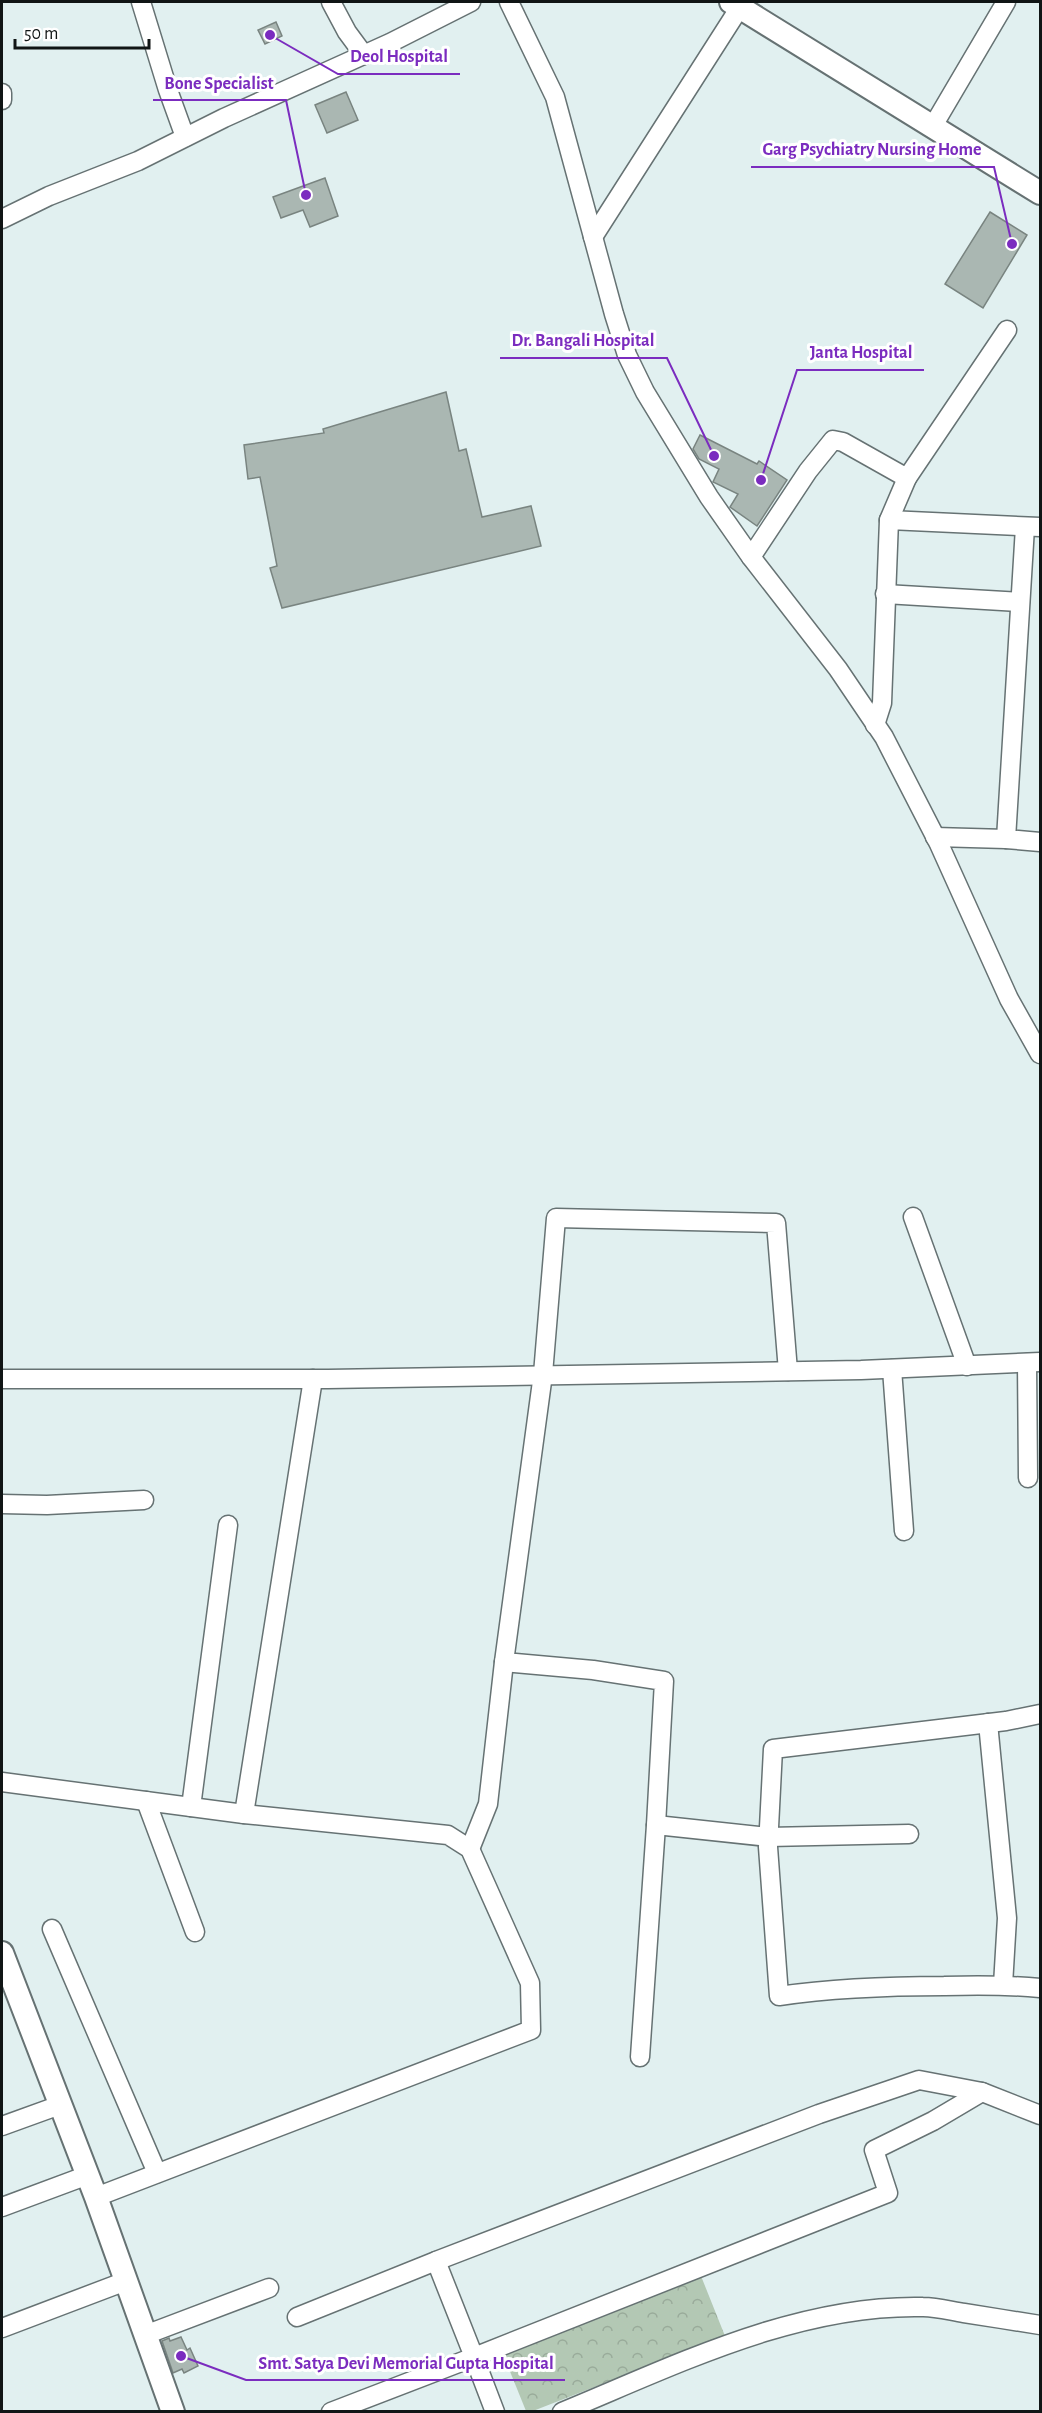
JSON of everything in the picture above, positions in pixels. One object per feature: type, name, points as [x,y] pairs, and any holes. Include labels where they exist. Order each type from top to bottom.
[{"type":"street","points":[[141,2],[185,137]]},
{"type":"street","points":[[331,2],[347,32],[364,55]]},
{"type":"street","points":[[2,219],[49,196],[138,160],[364,55],[471,2]]},
{"type":"street","points":[[509,2],[555,96],[627,355],[645,392],[709,497],[751,557],[838,669],[875,725],[935,837],[1009,999],[1041,1054]]},
{"type":"street","points":[[933,126],[1006,2]]},
{"type":"street","points":[[593,237],[735,4],[1041,193]]},
{"type":"street","points":[[2,93],[2,100]]},
{"type":"street","points":[[875,725],[882,703],[889,520],[907,478],[1007,330]]},
{"type":"street","points":[[751,557],[808,471],[833,440],[843,442],[907,478]]},
{"type":"street","points":[[889,520],[1033,527],[1020,602],[1006,839]]},
{"type":"street","points":[[885,594],[1020,602]]},
{"type":"street","points":[[935,837],[1041,842]]},
{"type":"street","points":[[913,1217],[967,1366]]},
{"type":"street","points":[[470,1849],[488,1804],[504,1662],[543,1374],[556,1218],[776,1223],[788,1371]]},
{"type":"street","points":[[2,1379],[313,1379],[892,1369],[1034,1363],[1029,1478]]},
{"type":"street","points":[[892,1369],[904,1531]]},
{"type":"street","points":[[244,1814],[313,1379]]},
{"type":"street","points":[[2,1504],[47,1505],[144,1500]]},
{"type":"street","points":[[191,1808],[228,1525]]},
{"type":"street","points":[[504,1662],[593,1670],[664,1681],[657,1825],[640,2057]]},
{"type":"street","points":[[1041,1714],[988,1723],[773,1749],[768,1837],[780,1996],[816,1990],[867,1987],[1003,1985],[1041,1988]]},
{"type":"street","points":[[988,1723],[1006,1918],[1003,1985]]},
{"type":"street","points":[[2,1782],[191,1808],[448,1836],[470,1849],[530,1983],[531,2030],[96,2197]]},
{"type":"street","points":[[147,1802],[195,1932]]},
{"type":"street","points":[[657,1825],[768,1837],[909,1834]]},
{"type":"street","points":[[52,1929],[157,2173]]},
{"type":"street","points":[[2,1953],[88,2175],[173,2412]]},
{"type":"street","points":[[297,2317],[436,2261],[819,2114],[919,2079],[982,2092],[1041,2115]]},
{"type":"street","points":[[331,2412],[888,2193],[874,2150],[933,2121],[982,2092]]},
{"type":"street","points":[[2,2126],[60,2105]]},
{"type":"street","points":[[2,2207],[88,2175]]},
{"type":"street","points":[[436,2261],[495,2412]]},
{"type":"street","points":[[2,2328],[126,2281]]},
{"type":"street","points":[[145,2335],[268,2288]]},
{"type":"street","points":[[562,2412],[726,2345],[812,2321],[855,2312],[926,2307],[1041,2325]]},
{"type":"green space","points":[[701,2276],[725,2336],[533,2411],[526,2411],[503,2354]]},
{"type":"building","points":[[276,22],[282,36],[265,44],[258,30]]},
{"type":"building","points":[[346,92],[358,120],[327,133],[315,105]]},
{"type":"building","points":[[325,178],[338,216],[310,227],[303,210],[281,218],[273,197]]},
{"type":"building","points":[[990,212],[1027,235],[983,308],[945,284]]},
{"type":"building","points":[[446,392],[459,451],[466,449],[482,517],[531,506],[541,546],[282,608],[270,568],[277,566],[260,477],[248,479],[244,445],[324,433],[323,429]]},
{"type":"building","points":[[700,435],[757,464],[759,461],[787,480],[757,526],[730,507],[738,494],[713,482],[719,469],[699,459],[693,449]]},
{"type":"building","points":[[181,2337],[187,2350],[190,2348],[198,2366],[184,2373],[182,2369],[173,2373],[162,2341]]},
{"type":"place","name":"Deol Hospital","points":[[270,35]]},
{"type":"place","name":"Bone Specialist","points":[[306,195]]},
{"type":"place","name":"Garg Psychiatry Nursing Home","points":[[1012,244]]},
{"type":"place","name":"Dr. Bangali Hospital","points":[[714,456]]},
{"type":"place","name":"Janta Hospital","points":[[761,480]]},
{"type":"place","name":"Smt. Satya Devi Memorial Gupta Hospital","points":[[181,2356]]}]
